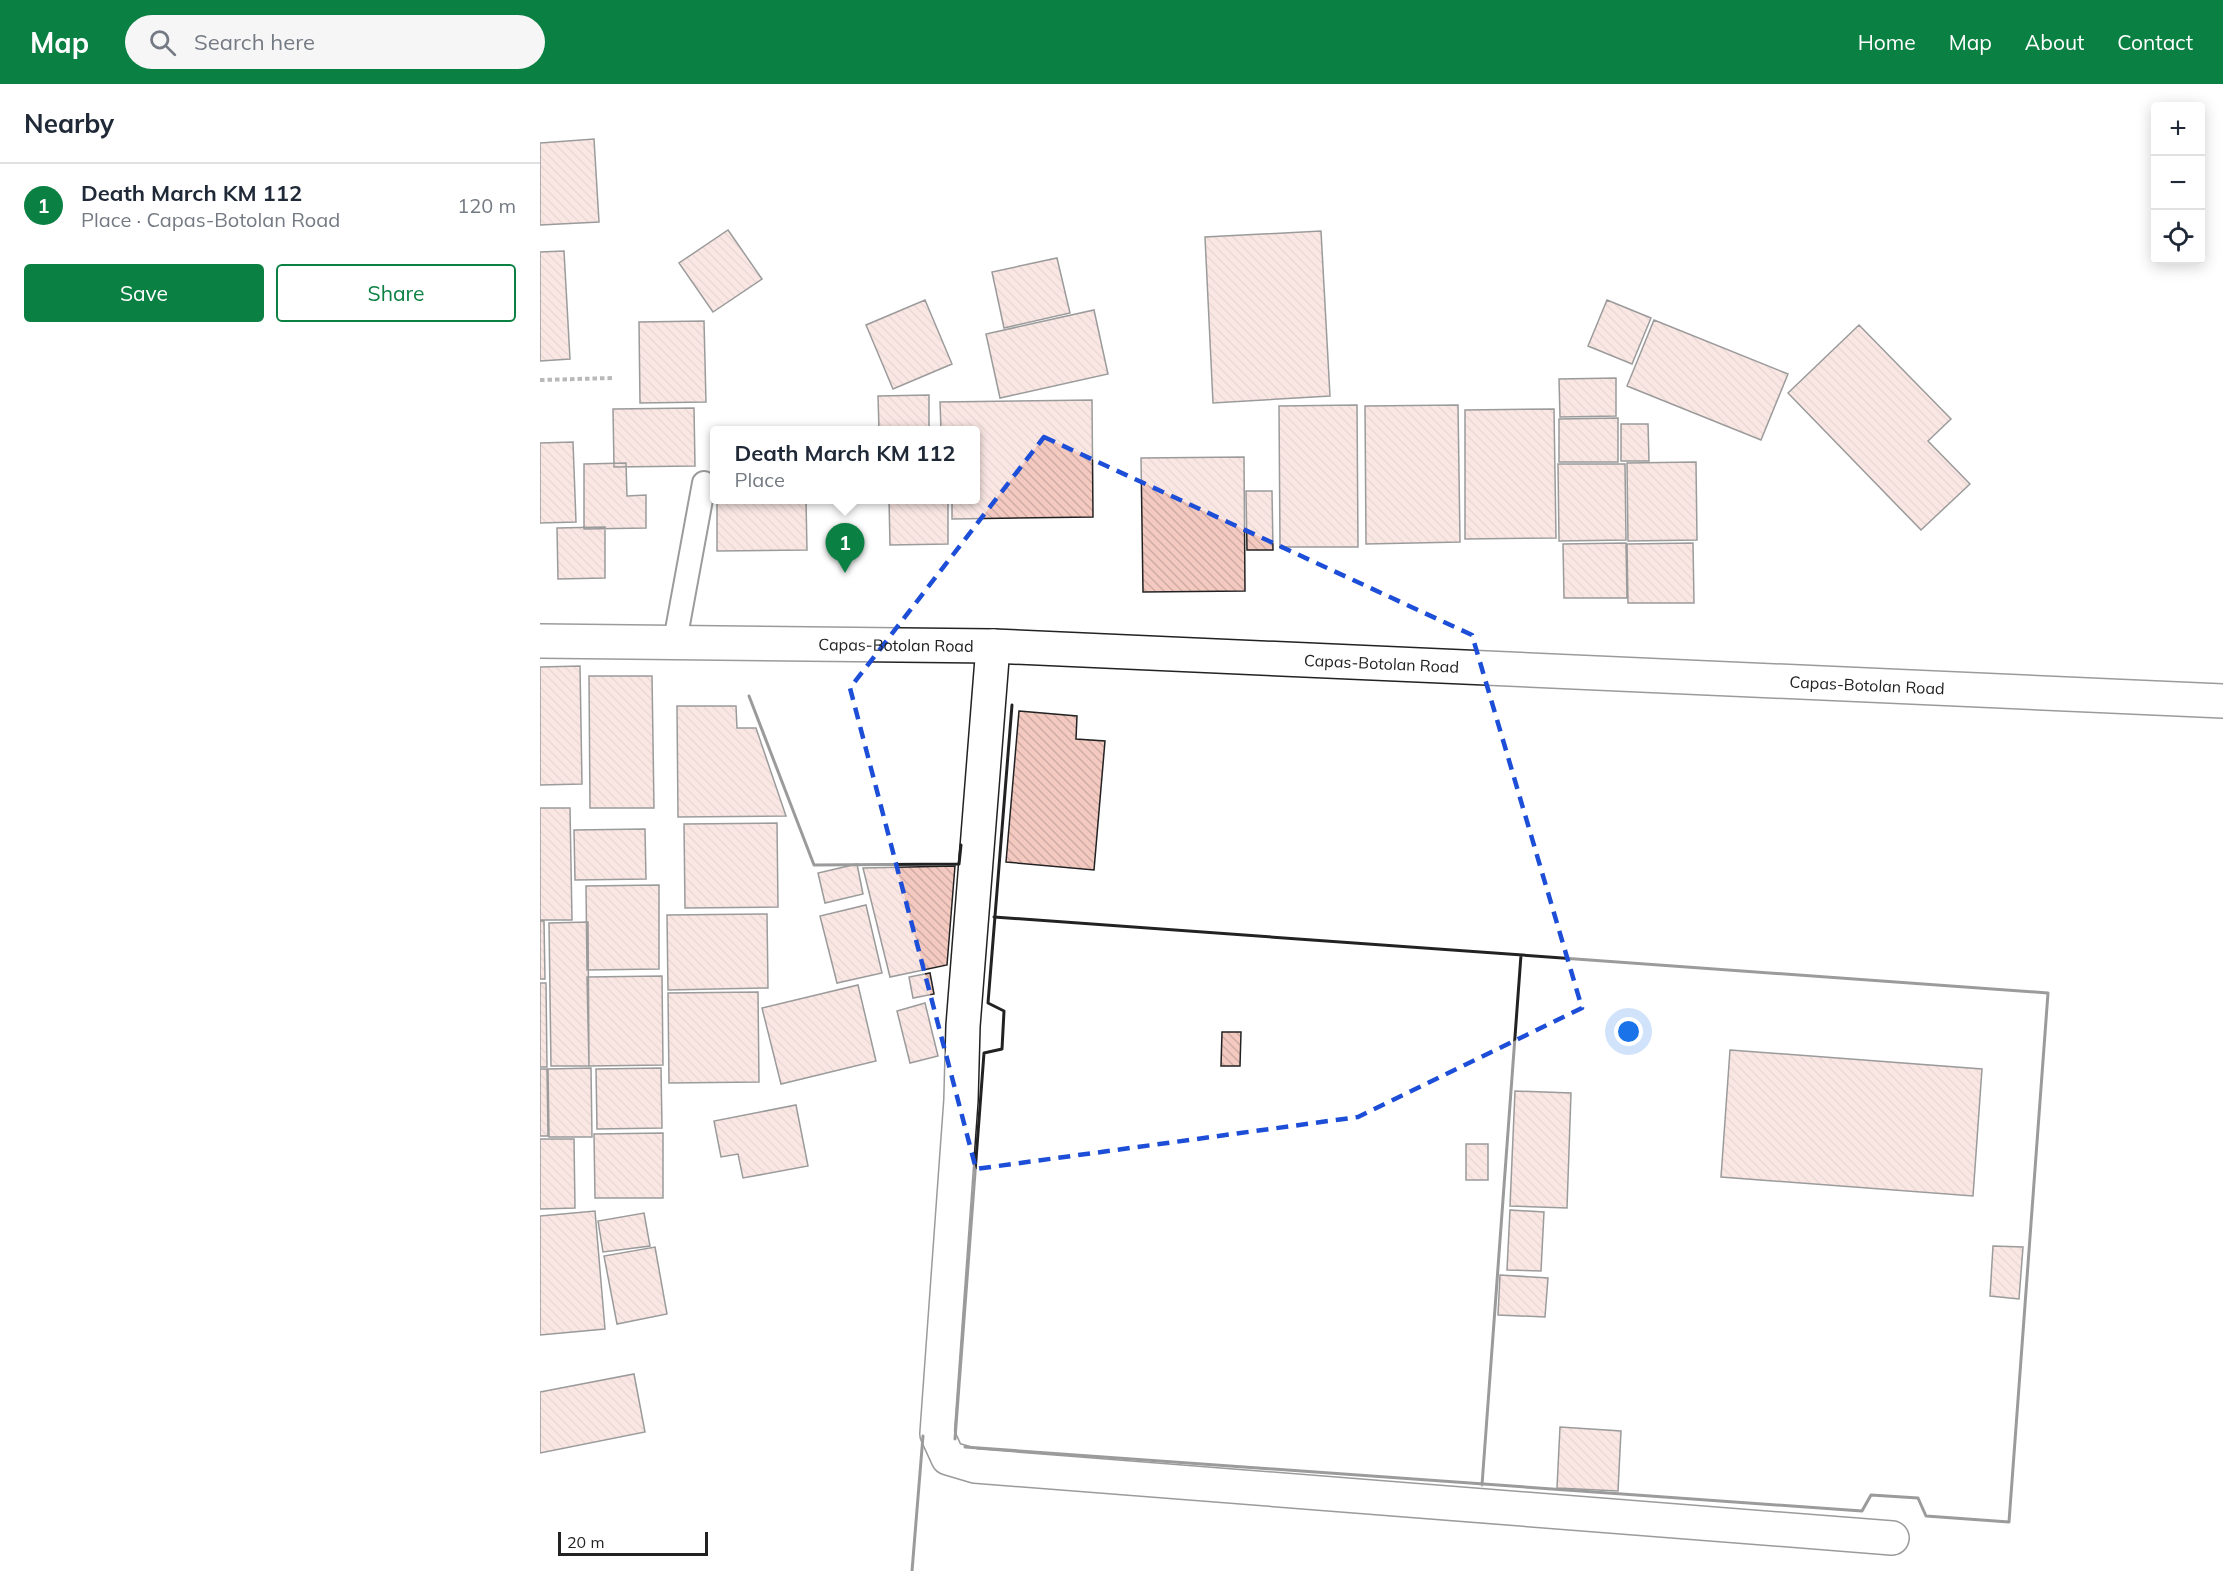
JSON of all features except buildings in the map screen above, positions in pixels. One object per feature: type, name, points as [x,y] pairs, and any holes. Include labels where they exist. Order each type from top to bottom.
[{"type":"street","name":"Capas-Botolan Road","points":[[540,641],[993,646],[2223,701]]},
{"type":"street","points":[[993,646],[963,1026],[961,1100],[937,1434],[948,1458],[987,1467],[1892,1538]]},
{"type":"lane","points":[[675,641],[704,483]]},
{"type":"path","points":[[540,380],[613,378]]},
{"type":"highlighted area","points":[[1044,437],[1472,635],[1582,1008],[1358,1117],[976,1169],[850,688]]},
{"type":"wall","points":[[749,696],[814,865],[959,864],[961,845]]},
{"type":"wall","points":[[955,1439],[984,1053],[1002,1049],[1004,1011],[988,1003],[1012,705]]},
{"type":"wall","points":[[965,1447],[1862,1511],[1871,1495],[1918,1498],[1926,1516],[2009,1522],[2048,993],[994,917]]},
{"type":"wall","points":[[1482,1485],[1521,955]]},
{"type":"wall","points":[[912,1571],[923,1436]]},
{"type":"place","name":"Death March KM 112","points":[[845,573]]}]
